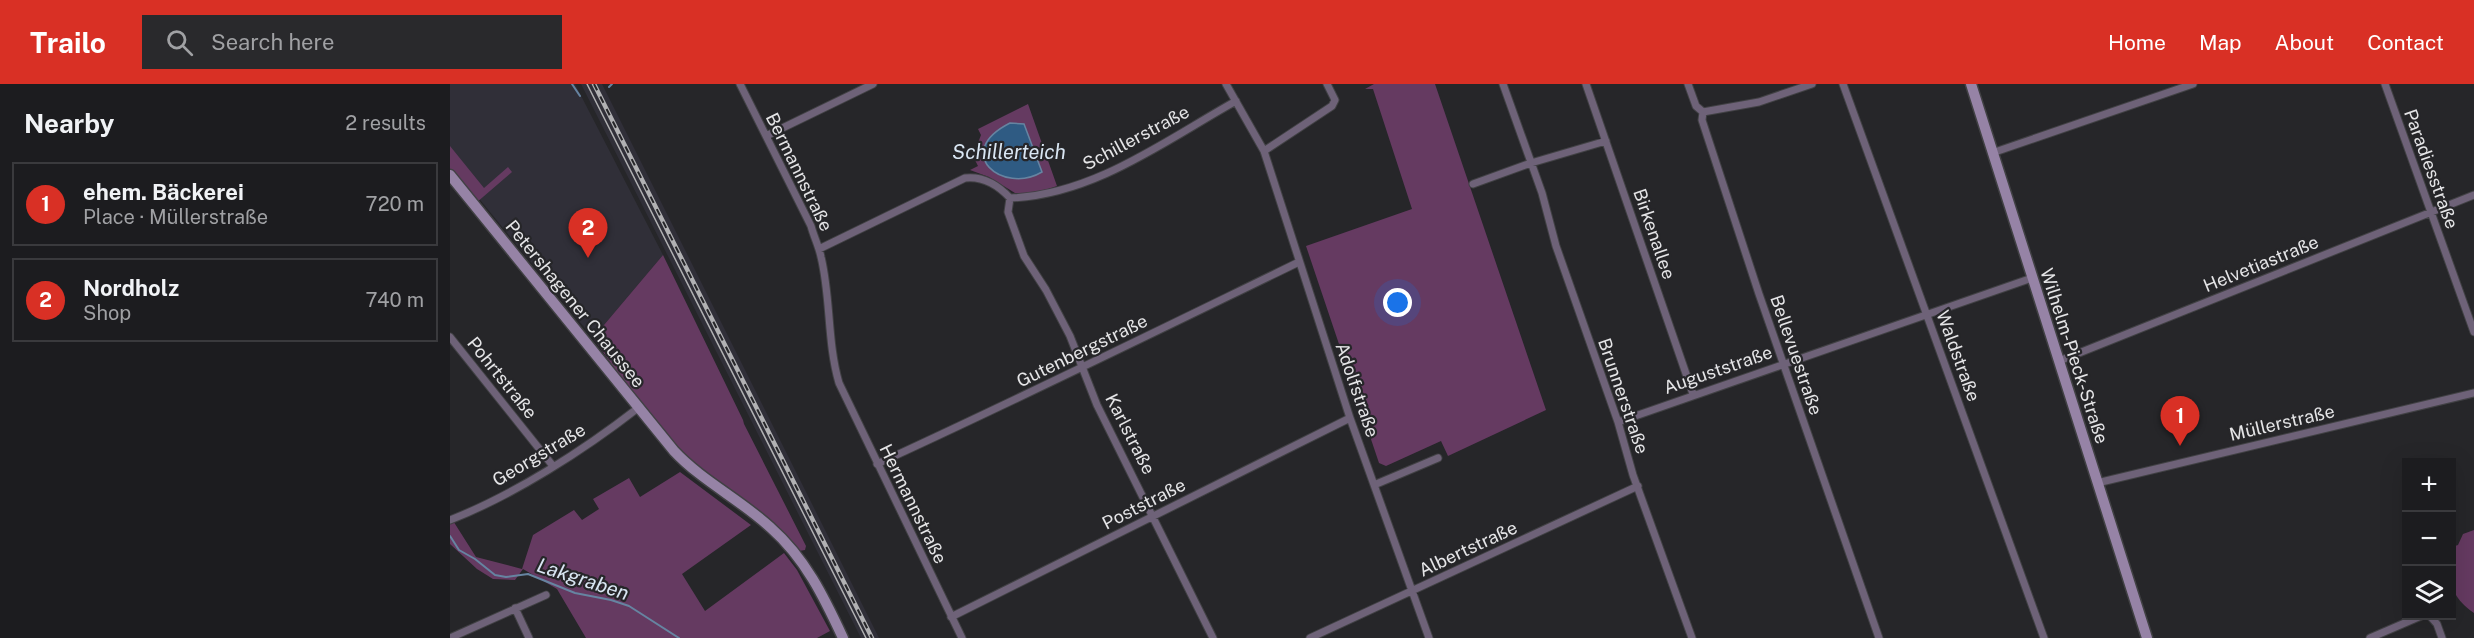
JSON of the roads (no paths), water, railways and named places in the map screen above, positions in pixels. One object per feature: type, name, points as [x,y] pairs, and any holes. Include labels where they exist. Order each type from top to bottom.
[{"type":"street","name":"Bermannstraße","points":[[740,84],[811,226],[819,249],[833,359],[839,383]]},
{"type":"street","points":[[766,136],[873,84]]},
{"type":"street","name":"Adolfstraße","points":[[1226,84],[1264,150],[1350,418],[1429,638]]},
{"type":"street","points":[[1264,150],[1332,106],[1335,100],[1326,84]]},
{"type":"street","name":"Brunnerstraße","points":[[1503,84],[1542,193],[1556,246],[1692,638]]},
{"type":"street","name":"Birkenallee","points":[[1586,84],[1693,394]]},
{"type":"street","name":"Bellevuestraße","points":[[1688,84],[1696,106],[1703,112],[1704,127],[1879,638]]},
{"type":"street","points":[[1703,112],[1759,102],[1812,84]]},
{"type":"street","name":"Waldstraße","points":[[1843,84],[2044,638]]},
{"type":"street","name":"Wilhelm-Pieck-Straße","points":[[1971,84],[2147,638]]},
{"type":"street","points":[[1992,153],[2193,84]]},
{"type":"street","name":"Paradiesstraße","points":[[2385,84],[2474,332]]},
{"type":"street","name":"Schillerstraße","points":[[1010,198],[1049,194],[1102,176],[1236,101]]},
{"type":"street","points":[[1473,184],[1531,163],[1605,141]]},
{"type":"street","name":"Petershagener Chaussee","points":[[450,175],[675,452],[770,527],[793,550],[815,581],[843,638]]},
{"type":"street","points":[[819,249],[965,178],[977,178],[989,182],[1010,198]]},
{"type":"street","name":"Helvetiastraße","points":[[2058,361],[2474,195]]},
{"type":"street","name":"Karlstraße","points":[[1010,198],[1008,212],[1024,256],[1070,336],[1097,405],[1154,515],[1213,638]]},
{"type":"street","name":"Gutenbergstraße","points":[[877,464],[981,417],[1299,262]]},
{"type":"street","name":"Auguststraße","points":[[1618,422],[1693,394],[2032,278]]},
{"type":"street","name":"Pohrtstraße","points":[[450,337],[553,466]]},
{"type":"street","name":"Hermannstraße","points":[[839,383],[962,638]]},
{"type":"street","name":"Müllerstraße","points":[[2097,483],[2474,393]]},
{"type":"street","name":"Georgstraße","points":[[450,520],[484,505],[553,466],[607,432],[638,408]]},
{"type":"street","name":"Poststraße","points":[[951,617],[1350,418]]},
{"type":"street","points":[[1374,485],[1438,458]]},
{"type":"street","name":"Albertstraße","points":[[1310,638],[1638,486]]},
{"type":"street","points":[[450,638],[546,595]]},
{"type":"street","points":[[515,608],[528,638]]},
{"type":"street","points":[[2370,638],[2410,620]]},
{"type":"street","points":[[2433,620],[2442,638]]},
{"type":"water","name":"Schillerteich","points":[[1010,123],[1024,124],[1042,172],[1027,178],[1012,178],[999,175],[989,167],[984,158],[985,147],[993,135]]},
{"type":"waterway","points":[[572,84],[580,96]]},
{"type":"waterway","points":[[609,87],[612,84]]},
{"type":"waterway","name":"Lakgraben","points":[[450,536],[459,550],[495,575],[506,577],[528,574],[575,593],[629,606],[679,638]]},
{"type":"tram line","points":[[587,84],[866,638]]},
{"type":"railway","points":[[594,84],[872,638]]},
{"type":"place","name":"Nordholz","points":[[588,258]]},
{"type":"place","name":"ehem. Bäckerei","points":[[2180,446]]}]
